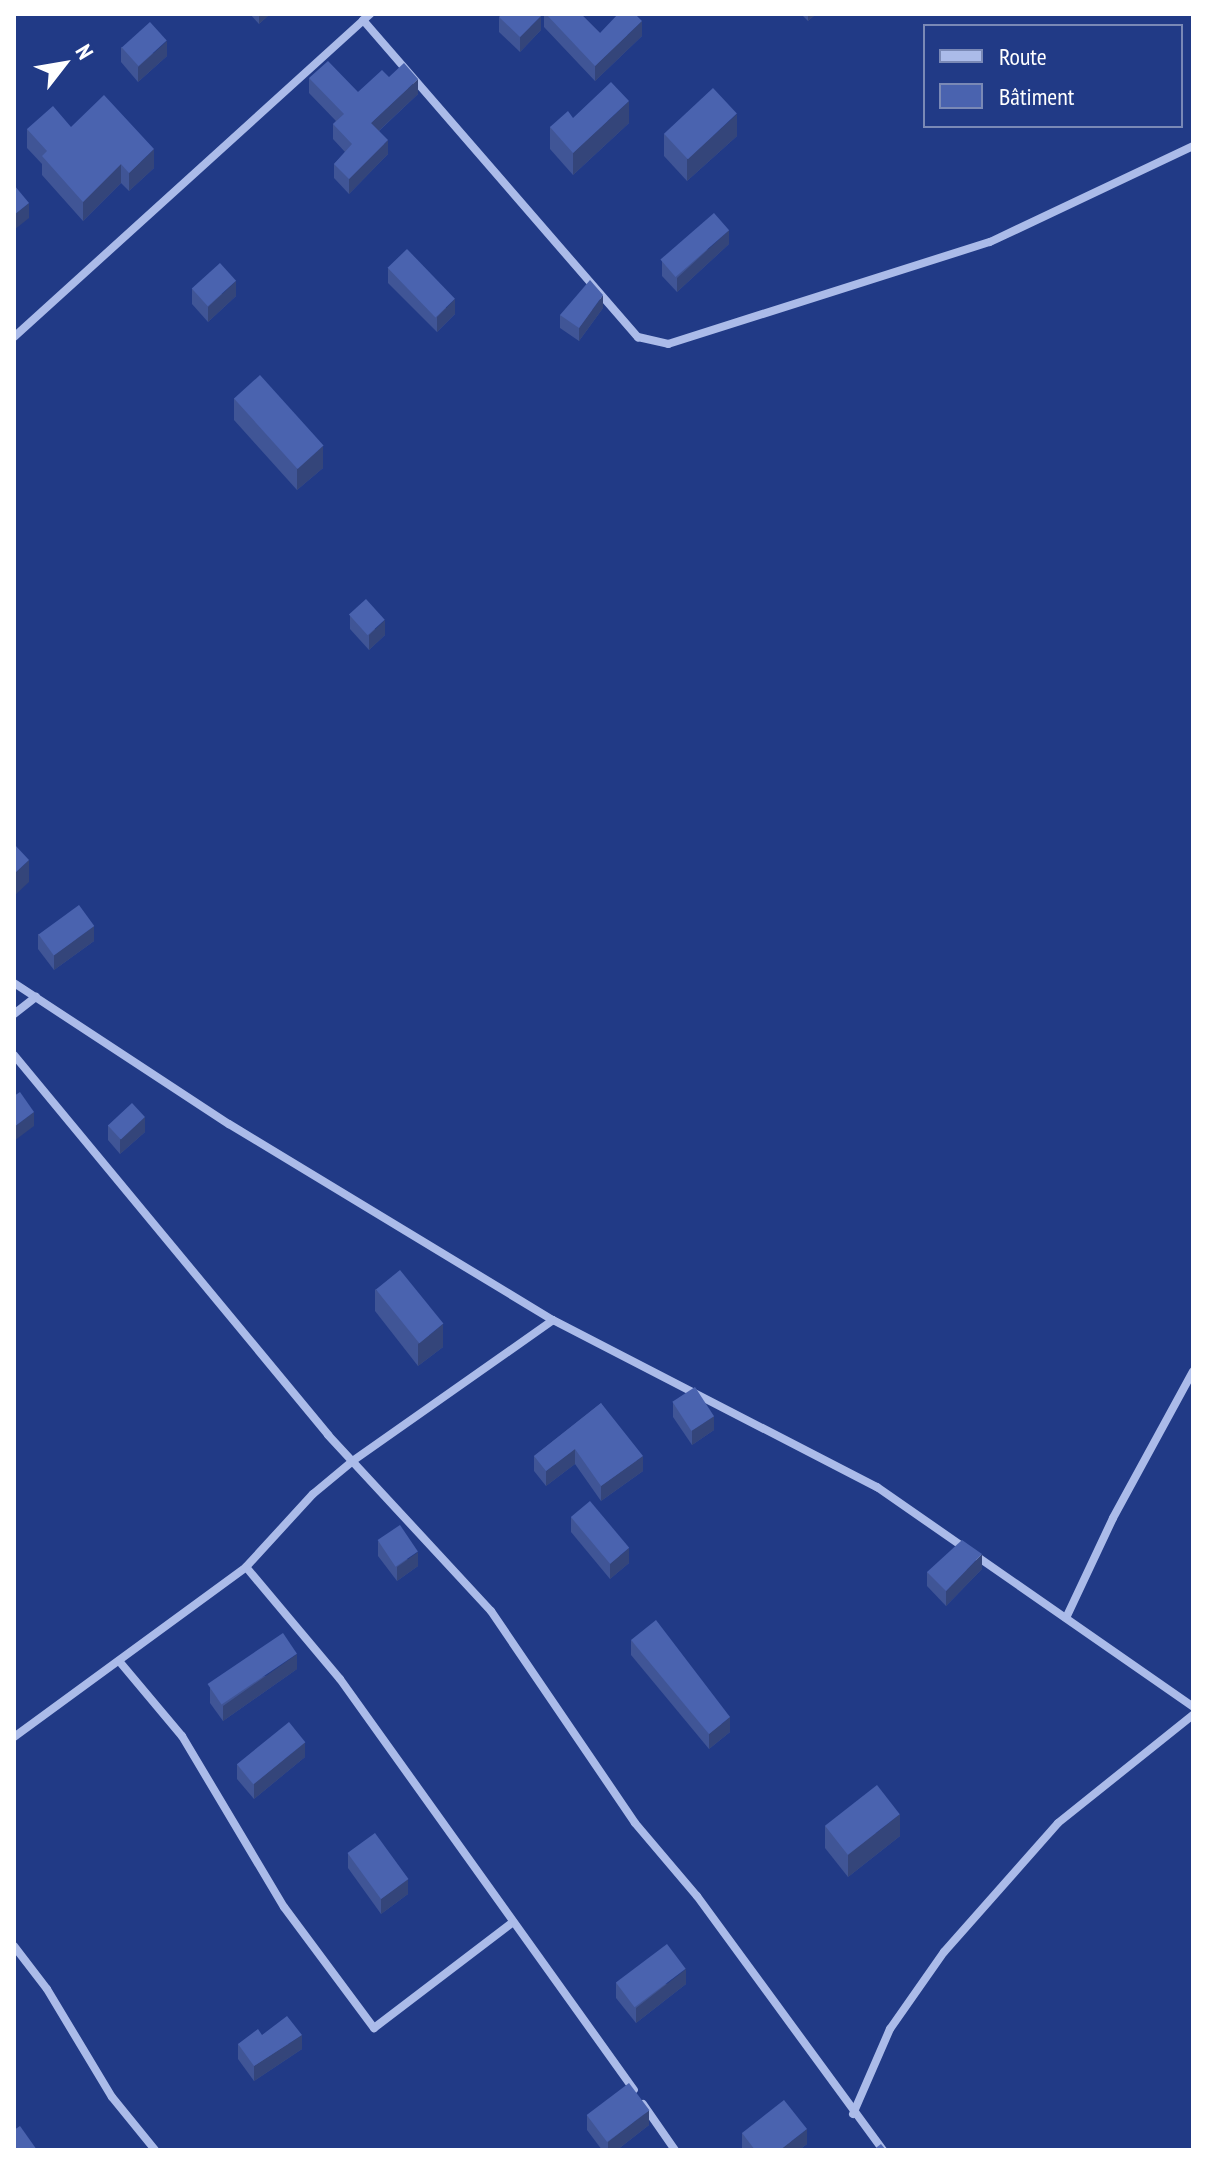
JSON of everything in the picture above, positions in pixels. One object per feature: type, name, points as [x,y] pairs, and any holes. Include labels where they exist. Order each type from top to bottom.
[{"type":"street","points":[[14,337],[366,17],[638,337],[668,344],[990,242],[1193,146]]},
{"type":"street","points":[[14,983],[229,1124],[553,1320],[877,1487],[1193,1707]]},
{"type":"street","points":[[14,1014],[36,997]]},
{"type":"street","points":[[14,1055],[354,1460],[491,1611],[635,1823],[697,1896],[853,2114],[883,2150]]},
{"type":"street","points":[[14,1737],[246,1567],[313,1494],[354,1460],[553,1320]]},
{"type":"street","points":[[1066,1618],[1113,1518],[1193,1371]]},
{"type":"street","points":[[246,1567],[340,1679],[675,2150]]},
{"type":"street","points":[[119,1661],[182,1736],[284,1907],[374,2028],[513,1922]]},
{"type":"street","points":[[853,2114],[890,2029],[944,1952],[1058,1823],[1193,1715]]},
{"type":"street","points":[[14,1946],[47,1989],[112,2097],[155,2150]]},
{"type":"building","points":[[502,14],[541,16],[520,37],[499,17]]},
{"type":"building","points":[[546,14],[581,14],[600,33],[618,14],[635,14],[642,21],[595,66]]},
{"type":"building","points":[[150,22],[167,41],[138,66],[122,47]]},
{"type":"building","points":[[328,61],[358,92],[382,70],[389,77],[404,63],[418,79],[371,123],[388,140],[349,179],[334,164],[352,144],[333,124],[344,114],[309,78]]},
{"type":"building","points":[[611,82],[629,101],[573,153],[550,127],[568,111],[573,118]]},
{"type":"building","points":[[713,88],[737,114],[688,159],[664,134]]},
{"type":"building","points":[[104,95],[154,149],[129,173],[121,164],[83,202],[42,156],[47,151],[27,129],[53,106],[71,127]]},
{"type":"building","points":[[14,185],[29,203],[14,215]]},
{"type":"building","points":[[714,213],[729,230],[676,277],[660,260]]},
{"type":"building","points":[[407,249],[455,299],[436,317],[388,268]]},
{"type":"building","points":[[220,263],[236,281],[208,306],[192,288]]},
{"type":"building","points":[[590,280],[603,295],[579,328],[560,315]]},
{"type":"building","points":[[260,375],[324,446],[298,469],[234,398]]},
{"type":"building","points":[[366,599],[385,620],[368,635],[349,614]]},
{"type":"building","points":[[14,844],[29,860],[14,874]]},
{"type":"building","points":[[79,905],[94,926],[54,955],[39,934]]},
{"type":"building","points":[[20,1092],[34,1112],[14,1127],[14,1096]]},
{"type":"building","points":[[132,1103],[145,1117],[121,1139],[108,1126]]},
{"type":"building","points":[[400,1270],[443,1324],[419,1343],[376,1290]]},
{"type":"building","points":[[695,1387],[714,1416],[691,1431],[672,1402]]},
{"type":"building","points":[[601,1403],[643,1456],[601,1486],[575,1449],[546,1471],[534,1456]]},
{"type":"building","points":[[590,1501],[629,1548],[610,1564],[571,1517]]},
{"type":"building","points":[[400,1525],[418,1552],[396,1567],[378,1540]]},
{"type":"building","points":[[962,1540],[982,1554],[946,1591],[927,1572]]},
{"type":"building","points":[[656,1620],[730,1717],[709,1734],[631,1640]]},
{"type":"building","points":[[283,1633],[297,1654],[222,1705],[208,1684]]},
{"type":"building","points":[[289,1722],[305,1742],[253,1784],[237,1764]]},
{"type":"building","points":[[877,1785],[900,1814],[848,1855],[825,1826]]},
{"type":"building","points":[[375,1833],[409,1879],[381,1899],[347,1853]]},
{"type":"building","points":[[667,1944],[686,1969],[635,2007],[616,1983]]},
{"type":"building","points":[[287,2016],[302,2035],[254,2066],[238,2044],[258,2029],[262,2035]]},
{"type":"building","points":[[629,2083],[649,2110],[607,2142],[587,2115]]},
{"type":"building","points":[[784,2100],[807,2129],[780,2150],[755,2150],[742,2133]]},
{"type":"building","points":[[20,2126],[37,2150],[14,2150],[14,2130]]}]
